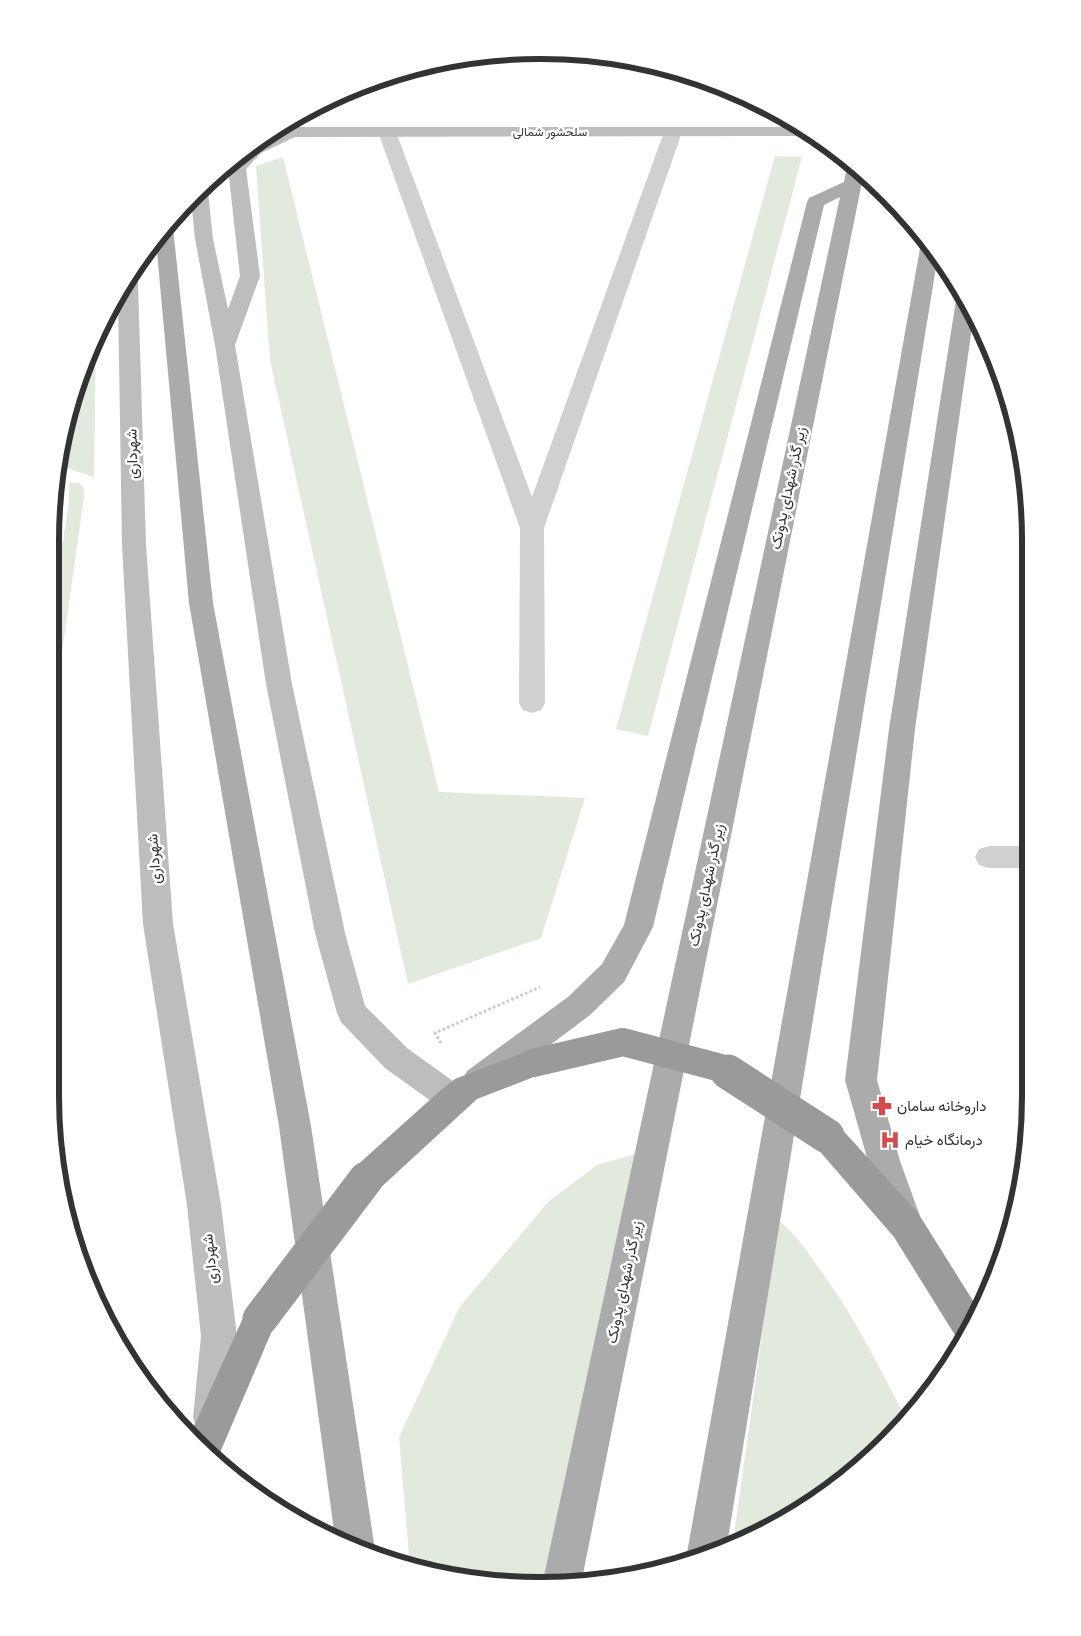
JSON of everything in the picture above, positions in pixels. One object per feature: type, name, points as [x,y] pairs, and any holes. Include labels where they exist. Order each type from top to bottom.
[{"type":"highway","points":[[206,1440],[260,1319],[366,1179],[460,1094],[533,1063],[623,1042],[721,1068],[827,1136],[906,1225],[966,1322]]},
{"type":"main road","points":[[460,1094],[579,1006],[613,973],[638,927],[816,202],[853,175]]},
{"type":"main road","name":"زیر گذر شهدای پدونک","points":[[563,1576],[853,175]]},
{"type":"main road","points":[[165,239],[201,603],[295,1126],[355,1540]]},
{"type":"main road","points":[[707,1548],[928,254]]},
{"type":"main road","points":[[906,1225],[884,1160],[861,1080],[902,729],[964,311]]},
{"type":"street","name":"سلحشور شمالی","points":[[287,131],[795,132]]},
{"type":"street","points":[[387,132],[532,528]]},
{"type":"street","points":[[532,703],[532,528],[673,132]]},
{"type":"street","points":[[224,345],[250,276],[237,168],[247,158]]},
{"type":"street","points":[[200,200],[204,239],[224,345],[279,684],[330,933],[352,1013],[396,1058],[460,1094]]},
{"type":"street","name":"شهرداری","points":[[128,292],[134,544],[158,924],[204,1205],[219,1336],[206,1440]]},
{"type":"street","points":[[989,857],[1022,858]]},
{"type":"path","points":[[435,1033],[542,986]]},
{"type":"shaded area","points":[[775,156],[802,157],[648,736],[616,729]]},
{"type":"shaded area","points":[[283,157],[439,792],[585,798],[541,938],[408,984],[270,360],[256,166]]},
{"type":"shaded area","points":[[96,354],[94,477],[67,468],[75,416]]},
{"type":"shaded area","points":[[69,482],[79,483],[84,488],[84,497],[59,674],[59,565],[69,503]]},
{"type":"shaded area","points":[[635,1154],[544,1577],[478,1573],[409,1559],[399,1437],[459,1308],[548,1202],[597,1165]]},
{"type":"shaded area","points":[[778,1220],[798,1240],[841,1301],[903,1413],[858,1458],[834,1478],[781,1513],[734,1537]]},
{"type":"place","name":"داروخانه سامان","points":[[882,1106]]},
{"type":"place","name":"درمانگاه خیام","points":[[890,1140]]}]
